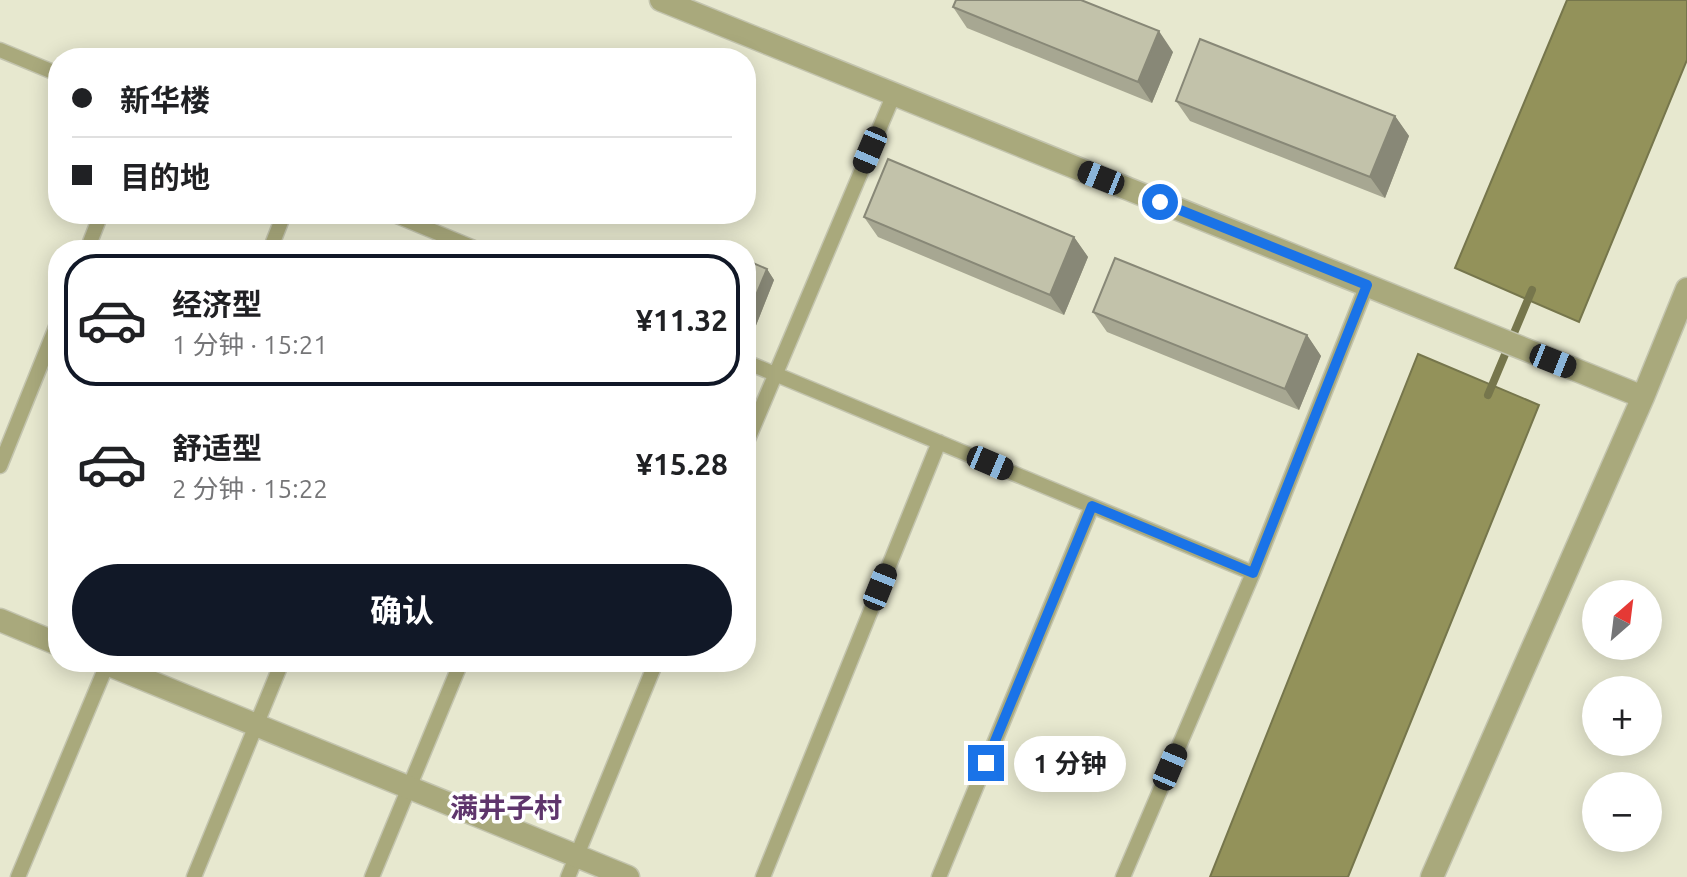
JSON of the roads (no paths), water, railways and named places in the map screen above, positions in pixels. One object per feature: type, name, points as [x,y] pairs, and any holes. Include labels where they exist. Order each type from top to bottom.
[{"type":"street","points":[[661,0],[1643,397]]},
{"type":"street","points":[[1432,877],[1643,397],[1687,289]]},
{"type":"street","points":[[0,620],[48,640]]},
{"type":"street","points":[[128,672],[409,787],[572,867],[628,877]]},
{"type":"lane","points":[[0,50],[48,70]]},
{"type":"lane","points":[[756,420],[894,94]]},
{"type":"lane","points":[[412,224],[443,240]]},
{"type":"lane","points":[[1123,877],[1253,573],[1367,285]]},
{"type":"lane","points":[[0,466],[48,347]]},
{"type":"lane","points":[[756,366],[1253,573]]},
{"type":"lane","points":[[763,877],[939,442]]},
{"type":"lane","points":[[939,877],[1092,506]]},
{"type":"lane","points":[[18,877],[102,672]]},
{"type":"lane","points":[[194,877],[278,672]]},
{"type":"lane","points":[[372,877],[457,672]]},
{"type":"lane","points":[[572,867],[652,672]]},
{"type":"waterway","points":[[1488,395],[1532,290]]},
{"type":"district","name":"满井子村","points":[[506,808]]}]
